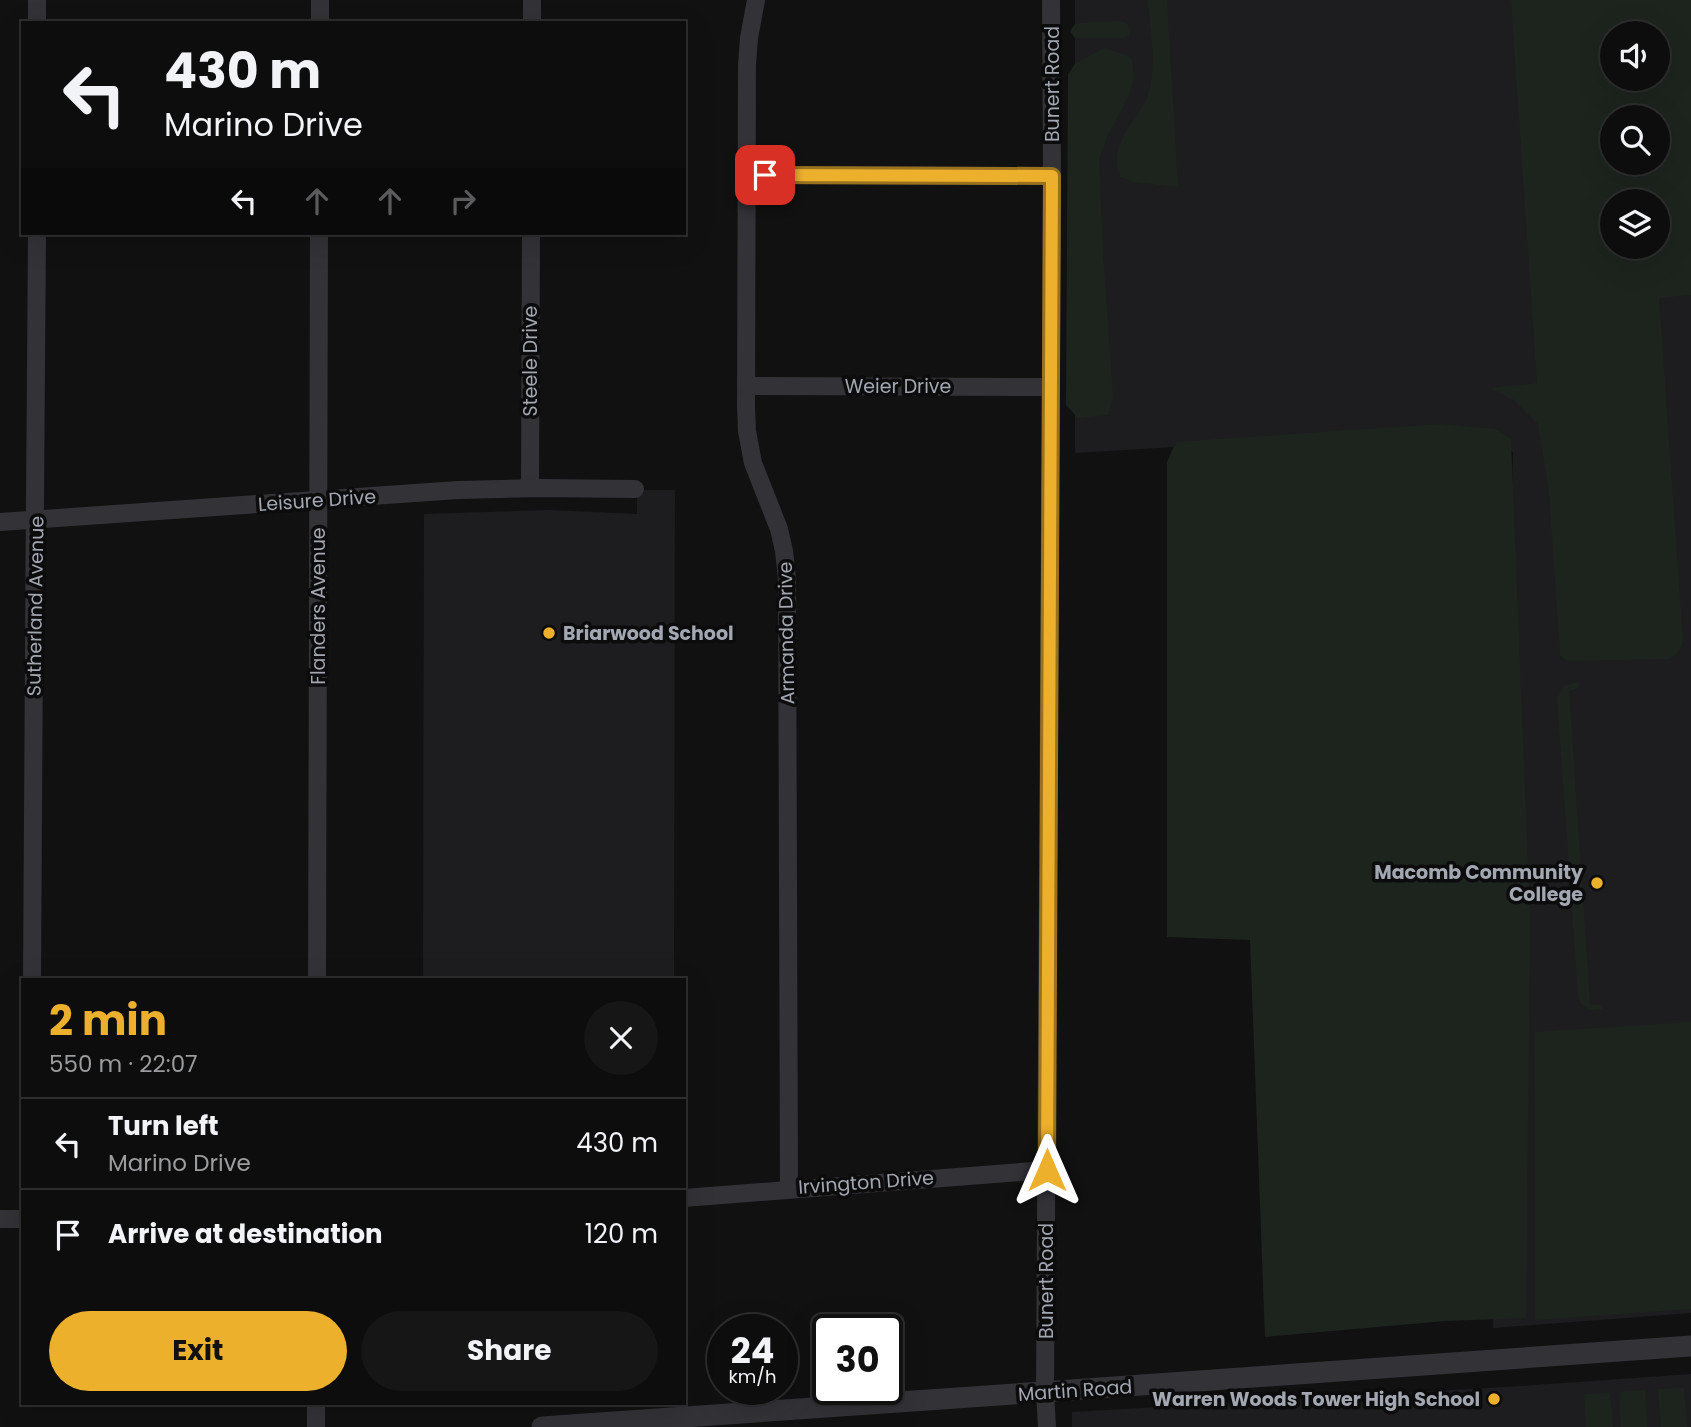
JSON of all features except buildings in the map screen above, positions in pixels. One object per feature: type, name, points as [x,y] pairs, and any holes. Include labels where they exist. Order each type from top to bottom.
[{"type":"street","points":[[37,0],[37,21]]},
{"type":"street","points":[[320,0],[320,21]]},
{"type":"street","points":[[532,0],[532,21]]},
{"type":"street","name":"Armanda Drive","points":[[756,0],[747,65],[747,431],[756,475],[779,529],[787,578],[789,1188]]},
{"type":"street","name":"Bunert Road","points":[[1047,1427],[1051,0]]},
{"type":"street","points":[[746,175],[1052,176]]},
{"type":"street","name":"Sutherland Avenue","points":[[32,978],[37,235]]},
{"type":"street","name":"Flanders Avenue","points":[[317,978],[319,235]]},
{"type":"street","name":"Steele Drive","points":[[530,488],[531,235]]},
{"type":"street","name":"Weier Drive","points":[[746,386],[1051,387]]},
{"type":"street","name":"Leisure Drive","points":[[0,522],[458,491],[530,488],[635,489]]},
{"type":"street","name":"Irvington Drive","points":[[686,1198],[1047,1170]]},
{"type":"street","points":[[0,1219],[21,1219]]},
{"type":"street","name":"Martin Road","points":[[542,1427],[1691,1346]]},
{"type":"street","points":[[316,1405],[316,1427]]},
{"type":"shaded area","name":"Macomb Community College","points":[[1075,0],[1691,0],[1691,1313],[1493,1328],[1513,452],[1481,429],[1075,453]]},
{"type":"shaded area","points":[[1148,0],[1167,0],[1178,187],[1134,182],[1120,177],[1117,165],[1121,143],[1149,92],[1152,46]]},
{"type":"shaded area","points":[[1511,0],[1691,0],[1691,295],[1659,298],[1683,642],[1678,652],[1670,659],[1567,661],[1560,655],[1549,492],[1538,424],[1514,400],[1490,388],[1537,383]]},
{"type":"shaded area","points":[[1122,21],[1130,29],[1130,34],[1125,38],[1075,38],[1070,31],[1075,24]]},
{"type":"shaded area","points":[[1104,48],[1126,55],[1132,60],[1134,77],[1130,93],[1099,158],[1113,396],[1108,415],[1078,418],[1066,405],[1068,74],[1075,64]]},
{"type":"shaded area","points":[[1441,424],[1495,429],[1511,439],[1530,918],[1526,1318],[1445,1321],[1265,1337],[1250,940],[1167,937],[1167,462],[1176,442]]},
{"type":"shaded area","name":"Briarwood School","points":[[637,490],[675,490],[674,978],[423,978],[424,514],[550,510],[637,514]]},
{"type":"shaded area","points":[[1579,682],[1578,688],[1569,691],[1590,1004],[1603,1005],[1602,1009],[1590,1010],[1580,1003],[1578,995],[1557,698],[1565,685]]},
{"type":"shaded area","points":[[1691,1022],[1691,1309],[1535,1320],[1535,1032]]},
{"type":"shaded area","name":"Warren Woods Tower High School","points":[[1691,1374],[1691,1427],[1072,1427],[1072,1412]]},
{"type":"shaded area","points":[[1684,1388],[1687,1427],[1661,1427],[1658,1389]]},
{"type":"shaded area","points":[[1645,1390],[1647,1427],[1621,1427],[1619,1392]]},
{"type":"shaded area","points":[[1610,1393],[1613,1427],[1586,1427],[1584,1394]]},
{"type":"place","name":"Briarwood School","points":[[549,633]]},
{"type":"place","name":"Macomb Community College","points":[[1597,883]]},
{"type":"place","name":"Warren Woods Tower High School","points":[[1494,1399]]},
{"type":"route","points":[[765,175],[1052,176],[1047,1170]]}]
